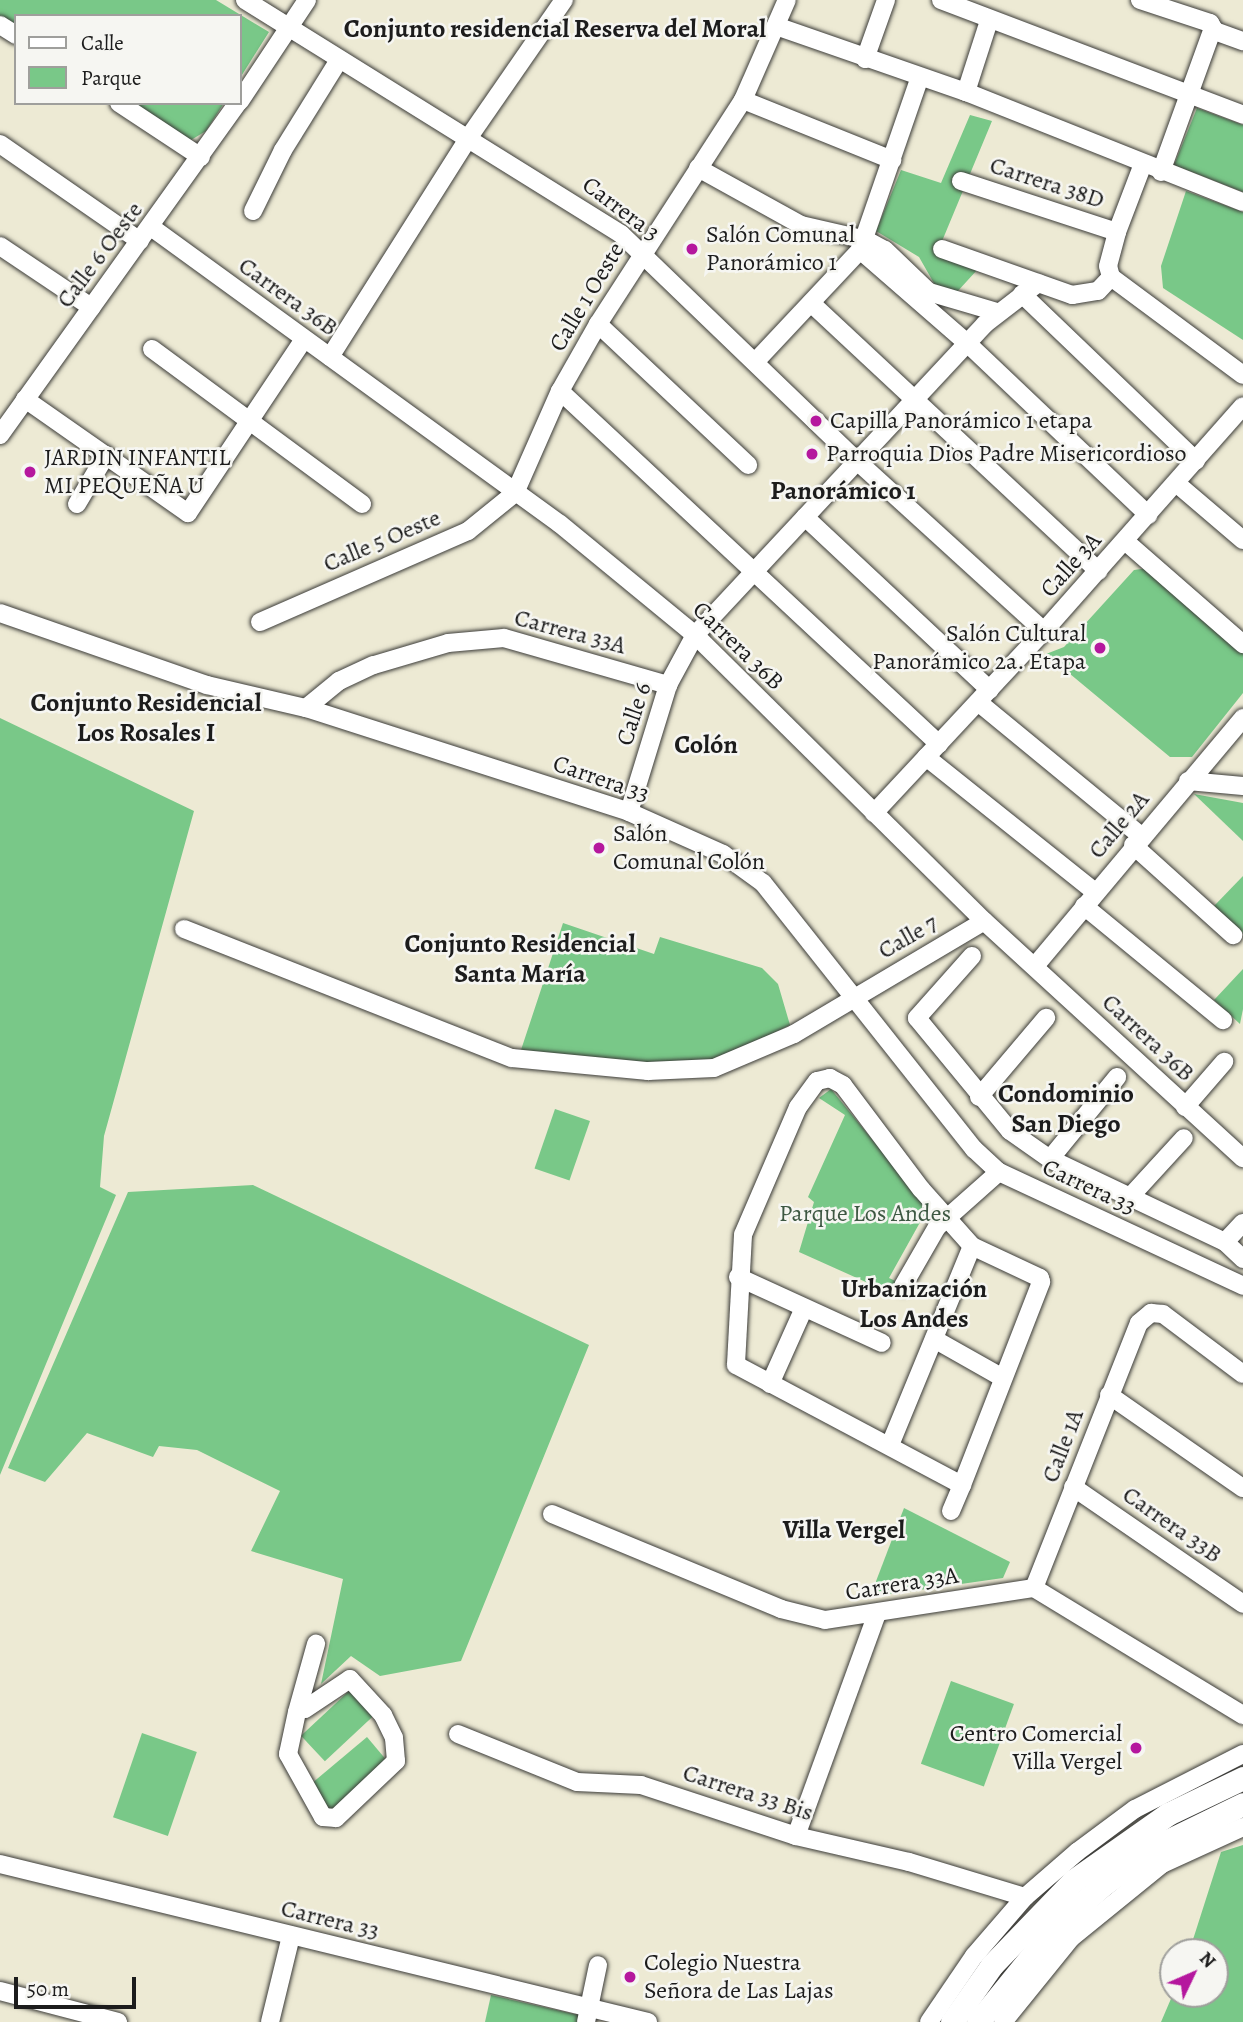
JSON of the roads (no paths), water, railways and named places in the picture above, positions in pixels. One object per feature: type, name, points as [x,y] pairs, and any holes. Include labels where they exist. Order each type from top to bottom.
[{"type":"main road","points":[[952,2022],[992,1965],[1073,1881],[1168,1814],[1243,1778]]},
{"type":"main road","points":[[978,2022],[1012,1974],[1056,1926],[1105,1883],[1159,1845],[1243,1804]]},
{"type":"street","name":"Carrera 3","points":[[244,0],[601,219],[857,461],[1044,631]]},
{"type":"street","name":"Calle 6 Oeste","points":[[242,98],[307,0]]},
{"type":"street","points":[[330,357],[469,137],[564,0]]},
{"type":"street","name":"Calle 1 Oeste","points":[[514,493],[560,391],[598,324],[743,100],[787,0]]},
{"type":"street","points":[[865,59],[886,0]]},
{"type":"street","points":[[941,0],[989,21],[1243,115]]},
{"type":"street","points":[[1140,0],[1210,23],[1212,30],[1161,172]]},
{"type":"street","points":[[966,92],[989,21]]},
{"type":"street","points":[[776,26],[966,92],[1161,172],[1243,202]]},
{"type":"street","points":[[1212,30],[1243,41]]},
{"type":"street","points":[[253,211],[283,150],[340,60]]},
{"type":"street","points":[[755,362],[863,245],[920,76]]},
{"type":"street","points":[[743,100],[892,160]]},
{"type":"street","points":[[122,105],[201,157]]},
{"type":"street","name":"Calle 6 Oeste","points":[[0,435],[152,227],[237,105]]},
{"type":"street","points":[[0,144],[140,242]]},
{"type":"street","points":[[1143,164],[1117,232],[1108,266],[1111,277],[1243,375]]},
{"type":"street","points":[[698,168],[801,225],[895,257],[929,292],[997,312]]},
{"type":"street","name":"Carrera 38D","points":[[961,181],[1117,232]]},
{"type":"street","name":"Carrera 36B","points":[[152,227],[514,493],[561,524],[695,635],[984,921],[1243,1158]]},
{"type":"street","points":[[863,245],[1148,515]]},
{"type":"street","points":[[0,246],[91,307]]},
{"type":"street","points":[[942,249],[1080,296],[1098,291],[1111,277]]},
{"type":"street","name":"Calle 6","points":[[629,812],[668,685],[695,635],[997,312],[1038,282]]},
{"type":"street","points":[[1022,293],[1196,461]]},
{"type":"street","points":[[811,303],[1098,571]]},
{"type":"street","points":[[598,324],[748,465]]},
{"type":"street","points":[[25,398],[188,513],[304,339]]},
{"type":"street","points":[[152,349],[362,504]]},
{"type":"street","points":[[560,391],[753,573],[1090,899],[1223,1020]]},
{"type":"street","name":"Calle 3A","points":[[874,813],[1044,631],[1196,461],[1237,428],[1243,406]]},
{"type":"street","points":[[77,504],[106,455]]},
{"type":"street","points":[[1176,483],[1243,540]]},
{"type":"street","name":"Calle 5 Oeste","points":[[260,622],[468,531],[514,493]]},
{"type":"street","points":[[805,517],[984,696],[1233,934]]},
{"type":"street","points":[[1125,541],[1243,644]]},
{"type":"street","name":"Carrera 33","points":[[0,613],[207,685],[306,708],[629,812],[723,854],[763,883],[856,996],[974,1149],[999,1172],[1243,1286]]},
{"type":"street","name":"Carrera 33A","points":[[306,708],[339,681],[374,666],[448,643],[504,638],[668,685]]},
{"type":"street","name":"Calle 2A","points":[[1035,966],[1137,841],[1243,718]]},
{"type":"street","points":[[1188,781],[1243,786]]},
{"type":"street","name":"Calle 7","points":[[184,929],[512,1058],[648,1071],[713,1068],[794,1034],[984,921]]},
{"type":"street","points":[[972,956],[917,1018],[979,1097],[1010,1131],[1050,1158],[1225,1242],[1243,1259]]},
{"type":"street","points":[[979,1097],[1046,1018]]},
{"type":"street","points":[[1185,1107],[1224,1062]]},
{"type":"street","points":[[1050,1158],[1117,1077]]},
{"type":"street","points":[[951,1511],[962,1485],[1041,1282],[1037,1274],[972,1246],[945,1217],[843,1085],[830,1078],[817,1081],[798,1107],[743,1235],[734,1358],[742,1370],[962,1485]]},
{"type":"street","points":[[1129,1198],[1184,1138]]},
{"type":"street","points":[[903,1286],[945,1217],[999,1172]]},
{"type":"street","points":[[1225,1242],[1243,1223]]},
{"type":"street","points":[[890,1445],[972,1246]]},
{"type":"street","points":[[738,1278],[882,1343]]},
{"type":"street","points":[[770,1384],[804,1308]]},
{"type":"street","name":"Calle 1A","points":[[1034,1588],[1139,1322],[1151,1313],[1163,1314],[1243,1374]]},
{"type":"street","points":[[934,1339],[1003,1378]]},
{"type":"street","points":[[1109,1395],[1243,1488]]},
{"type":"street","name":"Carrera 33B","points":[[1073,1487],[1243,1604]]},
{"type":"street","name":"Carrera 33A","points":[[552,1514],[781,1609],[825,1620],[1034,1588]]},
{"type":"street","points":[[1034,1588],[1243,1715]]},
{"type":"street","points":[[796,1836],[877,1613]]},
{"type":"street","points":[[302,1699],[305,1710],[350,1679],[383,1715],[394,1738],[396,1761],[336,1818],[323,1817],[316,1798],[291,1767],[288,1754],[302,1699],[316,1644]]},
{"type":"street","name":"Carrera 33 Bis","points":[[458,1734],[577,1782],[641,1785],[796,1836],[909,1862],[1025,1897]]},
{"type":"street","points":[[929,2022],[974,1956],[1025,1897],[1135,1809],[1243,1754]]},
{"type":"street","points":[[1003,2022],[1071,1938],[1162,1864],[1243,1827]]},
{"type":"street","name":"Carrera 33","points":[[0,1864],[291,1936],[588,2015],[648,2022]]},
{"type":"street","points":[[270,2022],[291,1936]]},
{"type":"street","points":[[588,2015],[597,1965]]},
{"type":"street","points":[[0,1991],[110,2021]]},
{"type":"place","name":"Salón Comunal Panorámico 1","points":[[692,249]]},
{"type":"place","name":"Capilla Panorámico 1 etapa","points":[[816,421]]},
{"type":"place","name":"Parroquia Dios Padre Misericordioso","points":[[812,454]]},
{"type":"place","name":"JARDIN INFANTIL MI PEQUEÑA U","points":[[30,472]]},
{"type":"place","name":"Salón Cultural Panorámico 2a. Etapa","points":[[1100,648]]},
{"type":"place","name":"Salón Comunal Colón","points":[[599,848]]},
{"type":"place","name":"Centro Comercial Villa Vergel","points":[[1136,1748]]},
{"type":"place","name":"Colegio Nuestra Señora de Las Lajas","points":[[630,1977]]},
{"type":"district","name":"Conjunto residencial Reserva del Moral","points":[[555,29]]},
{"type":"district","name":"Panorámico 1","points":[[843,491]]},
{"type":"district","name":"Conjunto Residencial Los Rosales I","points":[[146,718]]},
{"type":"district","name":"Colón","points":[[706,745]]},
{"type":"district","name":"Conjunto Residencial Santa María","points":[[520,959]]},
{"type":"district","name":"Condominio San Diego","points":[[1066,1109]]},
{"type":"district","name":"Urbanización Los Andes","points":[[914,1304]]},
{"type":"district","name":"Villa Vergel","points":[[844,1530]]},
{"type":"park label","name":"Parque Los Andes","points":[[865,1214]]}]
